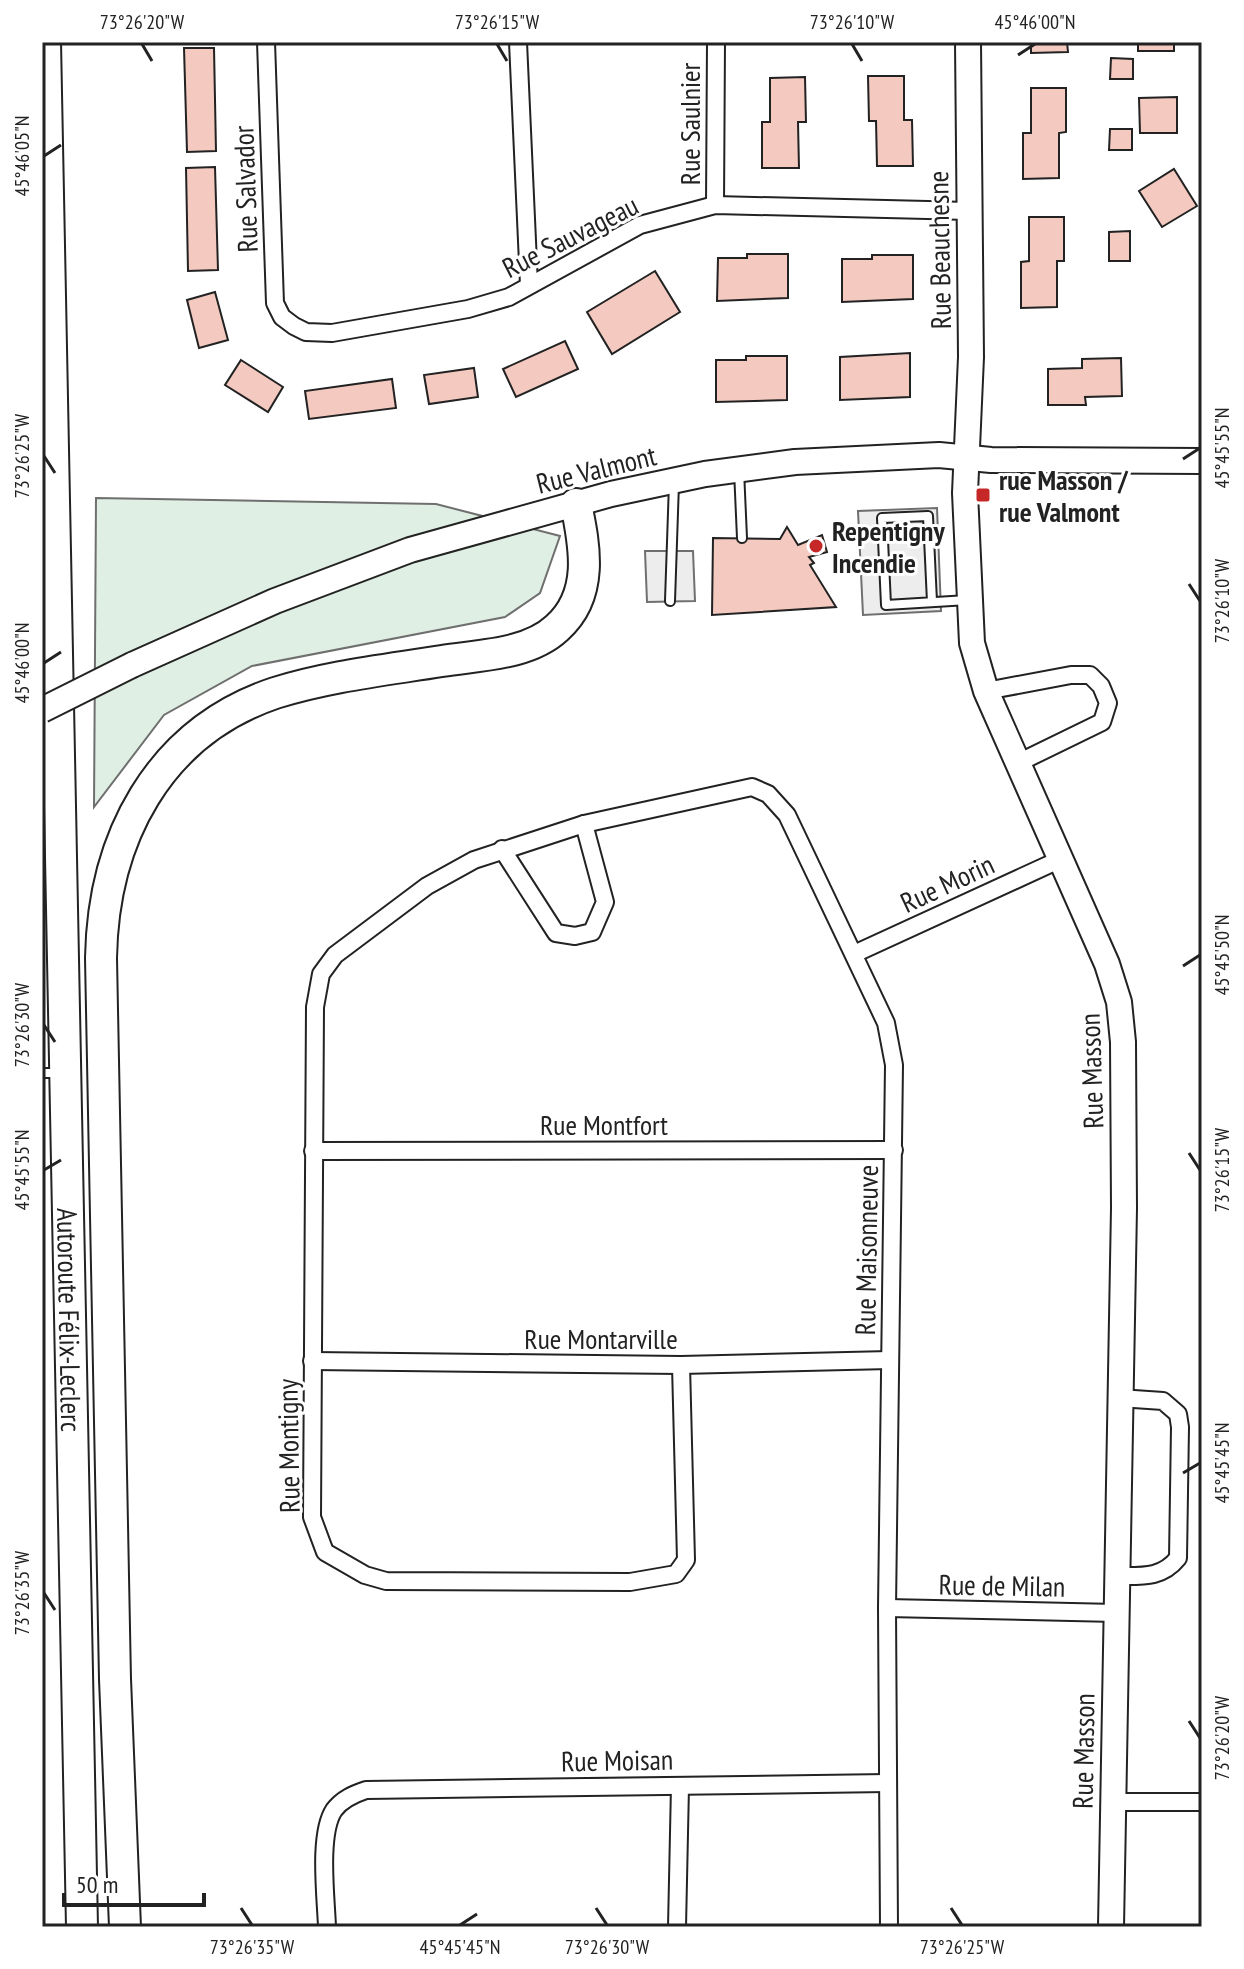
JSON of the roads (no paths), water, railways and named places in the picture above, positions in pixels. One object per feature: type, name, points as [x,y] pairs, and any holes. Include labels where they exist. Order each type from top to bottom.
[{"type":"highway","name":"Autoroute Félix-Leclerc","points":[[45,42],[54,1073],[82,1927]]},
{"type":"highway","points":[[125,1927],[115,1665],[101,958],[104,899],[113,863],[132,815],[155,781],[189,744],[235,711],[308,684],[515,648],[555,630],[574,606],[583,586],[585,551],[576,504]]},
{"type":"highway","points":[[79,1840],[89,1927]]},
{"type":"street","name":"Rue Salvador","points":[[266,42],[275,303],[282,317],[294,326]]},
{"type":"street","points":[[518,42],[529,285]]},
{"type":"street","name":"Rue Saulnier","points":[[715,205],[716,42]]},
{"type":"street","name":"Rue Beauchesne","points":[[967,457],[971,357],[968,42]]},
{"type":"street","name":"Rue Sauvageau","points":[[294,326],[306,332],[332,333],[417,320],[509,297],[640,225],[715,205],[969,211]]},
{"type":"street","name":"Rue Masson","points":[[967,457],[972,643],[986,691],[1107,964],[1119,1002],[1123,1042],[1124,1193],[1111,1927]]},
{"type":"street","name":"Rue Valmont","points":[[42,710],[230,619],[359,568],[475,530],[674,480],[739,468],[867,458],[1202,461]]},
{"type":"street","points":[[986,691],[1071,675],[1090,675],[1101,686],[1108,703],[1102,722],[1020,762]]},
{"type":"street","name":"Rue Maisonneuve","points":[[315,1007],[321,974],[335,955],[361,931],[427,886],[502,849],[584,824],[752,787],[768,794],[787,815],[886,1023],[891,1044],[894,1150],[887,1608],[889,1927]]},
{"type":"street","points":[[502,849],[556,933],[575,936],[592,932],[605,902],[584,824]]},
{"type":"street","name":"Rue Morin","points":[[854,954],[1061,859]]},
{"type":"street","name":"Rue Montigny","points":[[315,1007],[312,1517],[325,1552],[365,1575],[401,1581],[630,1582],[676,1574],[686,1560],[681,1365]]},
{"type":"street","name":"Rue Montfort","points":[[313,1151],[894,1150]]},
{"type":"street","name":"Rue Montarville","points":[[312,1361],[681,1365],[890,1360]]},
{"type":"street","points":[[1118,1576],[1150,1576],[1168,1570],[1178,1558],[1180,1427],[1173,1407],[1163,1401],[1119,1398]]},
{"type":"street","name":"Rue de Milan","points":[[887,1608],[1116,1613]]},
{"type":"street","name":"Rue Moisan","points":[[327,1927],[327,1830],[334,1810],[348,1797],[366,1790],[888,1783]]},
{"type":"street","points":[[677,1927],[680,1786]]},
{"type":"street","points":[[1112,1802],[1202,1802]]},
{"type":"lane","points":[[739,468],[742,538]]},
{"type":"lane","points":[[670,601],[674,480]]},
{"type":"lane","points":[[932,602],[928,516],[882,518],[886,605],[969,600]]},
{"type":"place","name":"rue Masson / rue Valmont","points":[[983,495]]},
{"type":"place","name":"Repentigny Incendie","points":[[816,546]]}]
